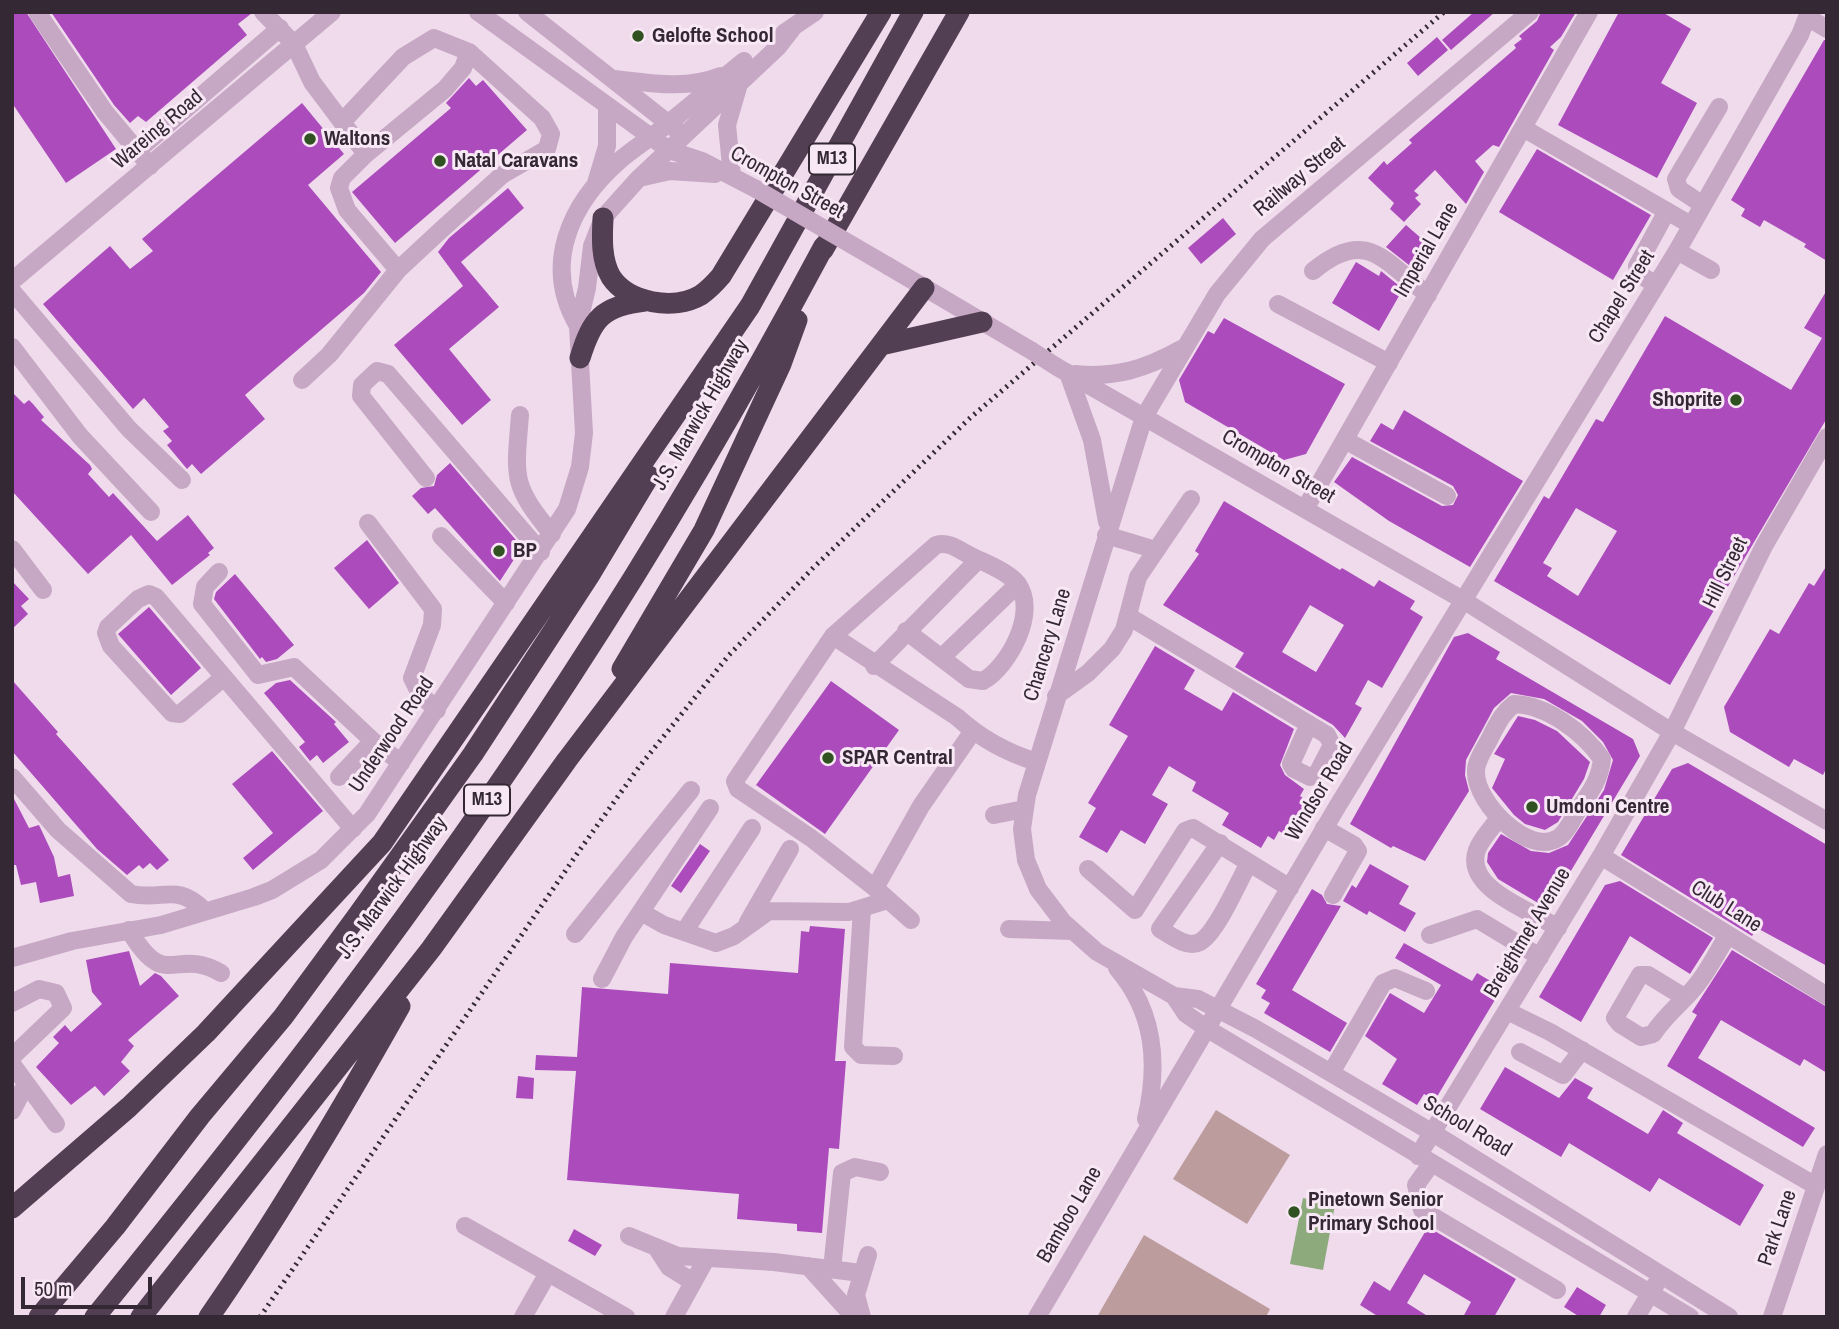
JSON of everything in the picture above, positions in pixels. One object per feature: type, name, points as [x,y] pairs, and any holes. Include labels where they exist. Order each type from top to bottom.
[{"type":"highway","points":[[580,358],[590,329],[603,314],[618,306],[648,301],[692,299],[721,276],[881,12]]},
{"type":"highway","name":"M13","points":[[750,306],[914,12]]},
{"type":"highway","name":"M13","points":[[824,246],[959,12]]},
{"type":"highway","points":[[603,218],[602,245],[612,278],[626,293],[648,301]]},
{"type":"highway","points":[[567,760],[704,530],[781,365],[824,246]]},
{"type":"highway","name":"J.S. Marwick Highway","points":[[95,1317],[294,1066],[570,678],[749,386],[824,246]]},
{"type":"highway","points":[[141,1317],[431,949],[567,760],[924,288]]},
{"type":"highway","points":[[12,1208],[129,1107],[206,1033],[382,844],[750,306]]},
{"type":"highway","name":"J.S. Marwick Highway","points":[[39,1317],[115,1227],[200,1116],[283,1017],[473,754],[589,576],[750,306]]},
{"type":"highway","points":[[881,345],[991,327]]},
{"type":"highway","points":[[209,1317],[272,1227],[330,1132],[431,949]]},
{"type":"street","points":[[37,12],[105,112],[150,166]]},
{"type":"street","points":[[263,12],[294,44],[312,82],[366,154]]},
{"type":"street","name":"Wareing Road","points":[[12,281],[332,12]]},
{"type":"street","name":"Crompton Street","points":[[478,12],[669,150],[702,161],[756,189],[1062,370],[1463,600],[1672,732],[1827,821]]},
{"type":"street","name":"Crompton Street","points":[[527,12],[676,129],[702,161]]},
{"type":"street","points":[[676,129],[770,40],[792,29],[815,12]]},
{"type":"street","name":"Railway Street","points":[[1144,417],[1182,348],[1238,264],[1262,239],[1530,12]]},
{"type":"street","name":"Imperial Lane","points":[[1305,509],[1589,12]]},
{"type":"street","points":[[1808,15],[1827,29]]},
{"type":"street","name":"Chapel Street","points":[[1463,600],[1677,251],[1800,35],[1808,15]]},
{"type":"street","points":[[137,151],[280,28]]},
{"type":"street","points":[[302,380],[329,355],[398,270],[502,175],[547,149],[550,142],[549,126],[542,118],[469,52],[434,38],[423,42],[403,57],[343,121]]},
{"type":"street","points":[[398,270],[346,211],[340,198],[342,178],[366,154],[445,89],[463,68],[469,52]]},
{"type":"street","points":[[614,79],[663,86],[686,85],[736,75]]},
{"type":"street","points":[[638,179],[670,171],[732,176],[727,125],[736,75]]},
{"type":"street","points":[[593,190],[607,146],[607,106]]},
{"type":"street","points":[[1703,205],[1679,190],[1676,179],[1719,107]]},
{"type":"street","points":[[1523,128],[1691,225]]},
{"type":"street","name":"Underwood Road","points":[[578,326],[565,303],[562,260],[566,236],[593,190],[618,162],[651,137],[676,129]]},
{"type":"street","name":"Underwood Road","points":[[12,958],[72,941],[205,911],[272,890],[321,860],[353,829],[437,710],[567,509],[580,467],[584,404],[578,326],[587,288],[592,246],[603,218],[669,150],[676,129]]},
{"type":"street","points":[[1656,285],[1639,274],[1637,266],[1667,211]]},
{"type":"street","points":[[1313,271],[1332,255],[1346,249],[1362,249],[1380,256],[1428,295]]},
{"type":"street","points":[[1677,251],[1711,270]]},
{"type":"street","points":[[12,291],[129,429],[182,480]]},
{"type":"street","points":[[1278,304],[1389,363]]},
{"type":"street","points":[[12,347],[80,436],[151,512]]},
{"type":"street","points":[[1156,550],[1107,532],[1104,492],[1092,440],[1062,370],[1117,375],[1149,367],[1182,348]]},
{"type":"street","points":[[426,478],[361,396],[362,386],[377,371],[388,374],[541,552]]},
{"type":"street","points":[[520,415],[516,463],[520,490],[552,534]]},
{"type":"street","name":"Chancery Lane","points":[[1038,889],[1027,860],[1022,830],[1024,809],[1056,696],[1144,417]]},
{"type":"street","name":"Hill Street","points":[[1672,732],[1764,546],[1827,437]]},
{"type":"street","points":[[1345,440],[1447,496]]},
{"type":"street","points":[[1056,696],[1105,659],[1124,630],[1138,577],[1191,499]]},
{"type":"street","points":[[368,523],[433,609],[432,625],[412,678],[419,694],[437,710]]},
{"type":"street","points":[[441,536],[506,603]]},
{"type":"street","points":[[906,631],[969,679],[987,679],[1011,654],[1018,640],[1023,605],[1018,584],[949,544],[936,545],[832,636],[735,784],[738,789],[811,838],[911,920]]},
{"type":"street","points":[[12,549],[43,590]]},
{"type":"street","points":[[874,666],[978,560]]},
{"type":"street","points":[[219,572],[205,587],[202,604],[208,616],[258,675],[294,667],[373,741],[401,763]]},
{"type":"street","points":[[941,658],[1018,584]]},
{"type":"street","points":[[224,677],[180,714],[172,713],[111,646],[106,633],[108,627],[138,598],[153,595],[224,677],[353,829]]},
{"type":"street","name":"Windsor Road","points":[[1218,1009],[1463,600]]},
{"type":"street","points":[[1128,616],[1309,724]]},
{"type":"street","points":[[832,636],[874,666],[957,716],[973,731],[1016,755],[1037,762]]},
{"type":"street","points":[[1514,704],[1534,705],[1552,715],[1586,740],[1602,759],[1596,783],[1559,838],[1544,843],[1499,818],[1486,804],[1475,772],[1502,714],[1514,704]]},
{"type":"street","points":[[641,912],[716,943],[734,936],[763,913],[776,910],[849,912],[862,909],[882,894],[921,806],[973,731]]},
{"type":"street","name":"Breightmet Avenue","points":[[1557,1290],[1422,1210],[1416,1185],[1433,1133],[1601,856],[1672,732]]},
{"type":"street","points":[[339,777],[373,741]]},
{"type":"street","points":[[12,777],[58,830],[131,894],[142,896],[178,893],[189,897],[205,911]]},
{"type":"street","points":[[575,934],[691,790]]},
{"type":"street","points":[[602,979],[612,956],[710,808]]},
{"type":"street","points":[[994,815],[1024,809]]},
{"type":"street","points":[[1499,818],[1477,850],[1478,874],[1489,888],[1558,928]]},
{"type":"street","points":[[684,932],[752,828]]},
{"type":"street","points":[[1324,828],[1354,845],[1358,851],[1333,895]]},
{"type":"street","points":[[1135,910],[1185,831],[1198,829],[1290,888]]},
{"type":"street","points":[[657,831],[683,848]]},
{"type":"street","points":[[1160,929],[1220,843]]},
{"type":"street","points":[[746,926],[790,849]]},
{"type":"street","name":"Club Lane","points":[[1601,856],[1827,996]]},
{"type":"street","points":[[1088,869],[1160,929],[1189,944],[1200,942],[1212,930],[1250,863]]},
{"type":"street","name":"School Road","points":[[1038,889],[1073,931],[1112,961],[1174,996],[1198,999],[1218,1009],[1331,1073],[1664,1274],[1729,1317]]},
{"type":"street","points":[[862,909],[853,1047],[861,1055],[894,1056]]},
{"type":"street","points":[[1430,935],[1477,919],[1540,957]]},
{"type":"street","points":[[1009,929],[1073,931]]},
{"type":"street","points":[[129,930],[152,962],[161,965],[199,964],[221,973]]},
{"type":"street","points":[[1684,997],[1697,985],[1728,935]]},
{"type":"street","name":"Bamboo Lane","points":[[1112,961],[1135,993],[1150,1029],[1154,1055],[1153,1081],[1142,1136]]},
{"type":"street","points":[[1331,1073],[1383,983],[1395,978],[1426,991]]},
{"type":"street","points":[[12,1003],[40,989],[56,992],[63,1008],[12,1057]]},
{"type":"street","name":"School Road","points":[[1174,996],[1186,1014],[1206,1028],[1690,1317]]},
{"type":"street","name":"Bamboo Lane","points":[[1037,1317],[1218,1009]]},
{"type":"street","points":[[1507,1011],[1582,1050],[1816,1186]]},
{"type":"street","points":[[1520,1052],[1563,1075],[1582,1050]]},
{"type":"street","points":[[12,1064],[56,1124]]},
{"type":"street","points":[[12,1111],[26,1084]]},
{"type":"street","name":"Park Lane","points":[[1772,1317],[1827,1154]]},
{"type":"street","points":[[832,1269],[842,1172],[855,1167],[880,1172]]},
{"type":"street","points":[[465,1226],[626,1317]]},
{"type":"street","points":[[629,1236],[658,1250],[706,1259],[808,1266],[861,1273]]},
{"type":"street","points":[[658,1250],[669,1267],[693,1282]]},
{"type":"street","points":[[862,1317],[856,1295],[868,1255]]},
{"type":"street","points":[[674,1317],[706,1259]]},
{"type":"street","points":[[808,1266],[854,1317]]},
{"type":"street","points":[[528,1315],[548,1273]]},
{"type":"street","points":[[1636,1317],[1664,1274]]},
{"type":"shaded area","points":[[1216,1110],[1290,1155],[1247,1224],[1173,1179]]},
{"type":"shaded area","points":[[1303,1198],[1335,1205],[1323,1270],[1290,1264]]},
{"type":"shaded area","points":[[1144,1235],[1270,1309],[1266,1317],[1097,1317]]},
{"type":"building","points":[[12,12],[26,12],[116,149],[66,183],[12,103]]},
{"type":"building","points":[[51,12],[252,13],[238,24],[247,35],[146,122],[138,116],[130,123],[114,105]]},
{"type":"building","points":[[1474,12],[1495,12],[1451,50],[1442,40]]},
{"type":"building","points":[[1541,12],[1576,12],[1561,37],[1550,47],[1554,50],[1499,147],[1493,145],[1475,161],[1484,172],[1466,204],[1435,170],[1414,191],[1419,195],[1415,198],[1421,204],[1404,222],[1390,209],[1394,203],[1368,178],[1384,161],[1387,165],[1412,143],[1409,140],[1516,48],[1514,45],[1522,39],[1519,36],[1537,21]]},
{"type":"building","points":[[1619,12],[1662,12],[1691,29],[1661,83],[1697,103],[1657,178],[1558,125]]},
{"type":"building","points":[[1437,37],[1448,50],[1418,76],[1407,63]]},
{"type":"building","points":[[1824,40],[1827,40],[1827,261],[1804,247],[1806,244],[1764,220],[1760,227],[1741,216],[1745,209],[1731,200]]},
{"type":"building","name":"Natal Caravans","points":[[469,78],[476,86],[483,80],[527,130],[395,243],[352,192],[451,108],[446,103]]},
{"type":"building","points":[[302,103],[344,154],[308,185],[381,272],[364,293],[245,395],[265,419],[201,474],[192,464],[187,469],[167,445],[172,441],[163,431],[169,427],[144,398],[133,409],[43,304],[110,246],[130,269],[153,251],[142,239]]},
{"type":"building","points":[[1537,149],[1651,215],[1613,280],[1499,212]]},
{"type":"building","points":[[508,188],[524,208],[461,262],[499,307],[449,349],[491,400],[462,425],[394,345],[463,286],[438,252],[449,238]]},
{"type":"building","points":[[1223,218],[1236,234],[1201,264],[1188,248]]},
{"type":"building","points":[[1406,225],[1429,245],[1414,269],[1386,247]]},
{"type":"building","points":[[1356,262],[1379,276],[1381,271],[1403,289],[1379,331],[1332,303]]},
{"type":"building","points":[[1827,290],[1827,418],[1670,685],[1494,581],[1544,496],[1549,499],[1596,419],[1603,422],[1665,316],[1791,390],[1822,338],[1804,328]],"holes":[[[1576,508],[1617,531],[1578,596],[1547,576],[1552,568],[1543,563]]]},
{"type":"building","points":[[1224,318],[1345,384],[1306,454],[1284,460],[1185,402],[1179,380],[1208,331],[1214,334]]},
{"type":"building","points":[[12,392],[24,404],[29,400],[33,404],[44,417],[41,420],[90,465],[92,469],[88,474],[109,497],[113,493],[157,541],[188,515],[214,548],[208,553],[210,555],[172,585],[131,535],[88,574],[12,491]]},
{"type":"building","points":[[1404,410],[1523,481],[1470,567],[1389,521],[1334,482],[1352,457],[1442,506],[1453,505],[1458,495],[1453,486],[1370,441],[1381,423],[1393,430]]},
{"type":"building","points":[[450,463],[522,547],[500,581],[435,508],[428,514],[412,496],[421,488],[434,486],[437,475]]},
{"type":"building","points":[[1224,501],[1340,570],[1342,568],[1374,587],[1379,580],[1415,601],[1410,609],[1423,617],[1382,688],[1368,680],[1355,704],[1362,708],[1345,738],[1333,725],[1235,667],[1244,653],[1163,605],[1199,554],[1195,551]],"holes":[[[1310,605],[1344,625],[1316,672],[1282,652]]]},
{"type":"building","points":[[367,540],[399,583],[369,609],[334,568]]},
{"type":"building","points":[[1827,565],[1827,767],[1823,775],[1794,759],[1789,767],[1730,732],[1724,707],[1770,629],[1779,634],[1809,583],[1814,586]]},
{"type":"building","points":[[235,574],[294,645],[277,659],[266,662],[262,657],[260,659],[214,599],[216,592]]},
{"type":"building","points":[[12,581],[29,599],[21,606],[28,614],[12,629]]},
{"type":"building","points":[[149,607],[201,668],[171,695],[118,634]]},
{"type":"building","points":[[1468,633],[1500,652],[1496,659],[1633,739],[1640,756],[1548,909],[1498,879],[1487,862],[1488,853],[1501,834],[1531,851],[1549,853],[1568,845],[1604,790],[1613,760],[1603,742],[1582,721],[1544,699],[1511,693],[1494,708],[1466,760],[1465,775],[1469,791],[1425,861],[1393,846],[1391,848],[1350,824],[1454,637]]},
{"type":"building","points":[[1155,646],[1195,670],[1184,689],[1222,711],[1233,692],[1294,729],[1280,765],[1285,775],[1304,789],[1300,796],[1309,802],[1288,837],[1279,831],[1274,840],[1268,836],[1261,848],[1222,825],[1229,813],[1192,791],[1196,782],[1169,766],[1152,795],[1168,804],[1145,844],[1121,830],[1107,853],[1079,837],[1096,808],[1088,803],[1128,736],[1109,725]]},
{"type":"building","points":[[12,680],[58,732],[56,734],[169,860],[157,870],[150,863],[143,869],[139,865],[127,875],[97,849],[12,751]]},
{"type":"building","points":[[290,680],[336,722],[334,724],[349,742],[323,763],[317,755],[310,761],[299,747],[305,742],[264,693],[276,683]]},
{"type":"building","name":"SPAR Central","points":[[831,681],[899,730],[825,834],[756,785]]},
{"type":"building","points":[[1518,716],[1535,720],[1557,731],[1590,762],[1584,779],[1558,822],[1545,830],[1525,824],[1492,788],[1505,759],[1494,754]]},
{"type":"building","points":[[272,751],[323,811],[253,870],[243,858],[273,833],[232,784]]},
{"type":"building","points":[[1688,763],[1827,845],[1827,966],[1757,928],[1752,936],[1621,855],[1672,769]]},
{"type":"building","points":[[12,795],[29,828],[39,825],[54,857],[58,877],[70,874],[74,896],[40,903],[36,882],[21,885],[16,865],[12,865]]},
{"type":"building","points":[[700,844],[710,851],[681,893],[671,886]]},
{"type":"building","points":[[1370,864],[1409,886],[1399,904],[1416,913],[1405,932],[1369,911],[1367,915],[1343,901],[1352,885],[1356,888]]},
{"type":"building","points":[[1620,881],[1713,938],[1690,974],[1630,936],[1581,1022],[1539,997],[1605,885]]},
{"type":"building","points":[[1312,889],[1322,895],[1327,904],[1341,906],[1292,990],[1347,1023],[1330,1052],[1264,1013],[1270,1003],[1261,998],[1266,990],[1256,984]]},
{"type":"building","points":[[810,926],[845,929],[835,1061],[846,1061],[839,1149],[829,1148],[822,1233],[797,1231],[797,1224],[737,1219],[739,1194],[567,1180],[576,1071],[535,1070],[536,1055],[577,1057],[582,987],[668,994],[670,963],[798,973],[801,931],[809,932]]},
{"type":"building","points":[[1404,943],[1472,981],[1477,973],[1502,988],[1435,1100],[1424,1094],[1417,1105],[1382,1084],[1397,1059],[1365,1036],[1390,993],[1424,1013],[1441,985],[1395,958]]},
{"type":"building","points":[[1732,950],[1827,1007],[1827,1073],[1804,1059],[1800,1066],[1721,1020],[1698,1058],[1815,1128],[1803,1147],[1667,1066],[1697,1015],[1692,1012]]},
{"type":"building","points":[[129,951],[140,986],[155,973],[179,996],[128,1040],[134,1046],[121,1062],[130,1071],[104,1096],[95,1086],[71,1105],[36,1067],[59,1043],[53,1037],[65,1025],[71,1032],[102,1004],[92,992],[86,960]]},
{"type":"building","points":[[1505,1067],[1559,1098],[1575,1078],[1593,1088],[1587,1098],[1648,1134],[1663,1110],[1683,1123],[1677,1133],[1764,1185],[1740,1226],[1659,1178],[1650,1192],[1569,1143],[1561,1157],[1480,1109]]},
{"type":"building","points":[[518,1076],[534,1078],[533,1099],[516,1098]]},
{"type":"building","points":[[1428,1227],[1516,1279],[1494,1317],[1463,1317],[1471,1302],[1424,1274],[1407,1303],[1429,1317],[1379,1317],[1360,1305],[1374,1281],[1390,1291]]},
{"type":"building","points":[[574,1229],[602,1245],[595,1256],[568,1241]]},
{"type":"building","points":[[1577,1287],[1606,1305],[1599,1317],[1580,1317],[1564,1307]]},
{"type":"railway","points":[[260,1317],[579,851],[639,767],[729,655],[813,568],[970,418],[1444,12]]},
{"type":"place","name":"Gelofte School","points":[[638,36]]},
{"type":"place","name":"Waltons","points":[[310,139]]},
{"type":"place","name":"Natal Caravans","points":[[440,161]]},
{"type":"place","name":"Shoprite","points":[[1736,400]]},
{"type":"place","name":"BP","points":[[499,551]]},
{"type":"place","name":"SPAR Central","points":[[828,758]]},
{"type":"place","name":"Umdoni Centre","points":[[1532,807]]},
{"type":"place","name":"Pinetown Senior Primary School","points":[[1294,1212]]}]
